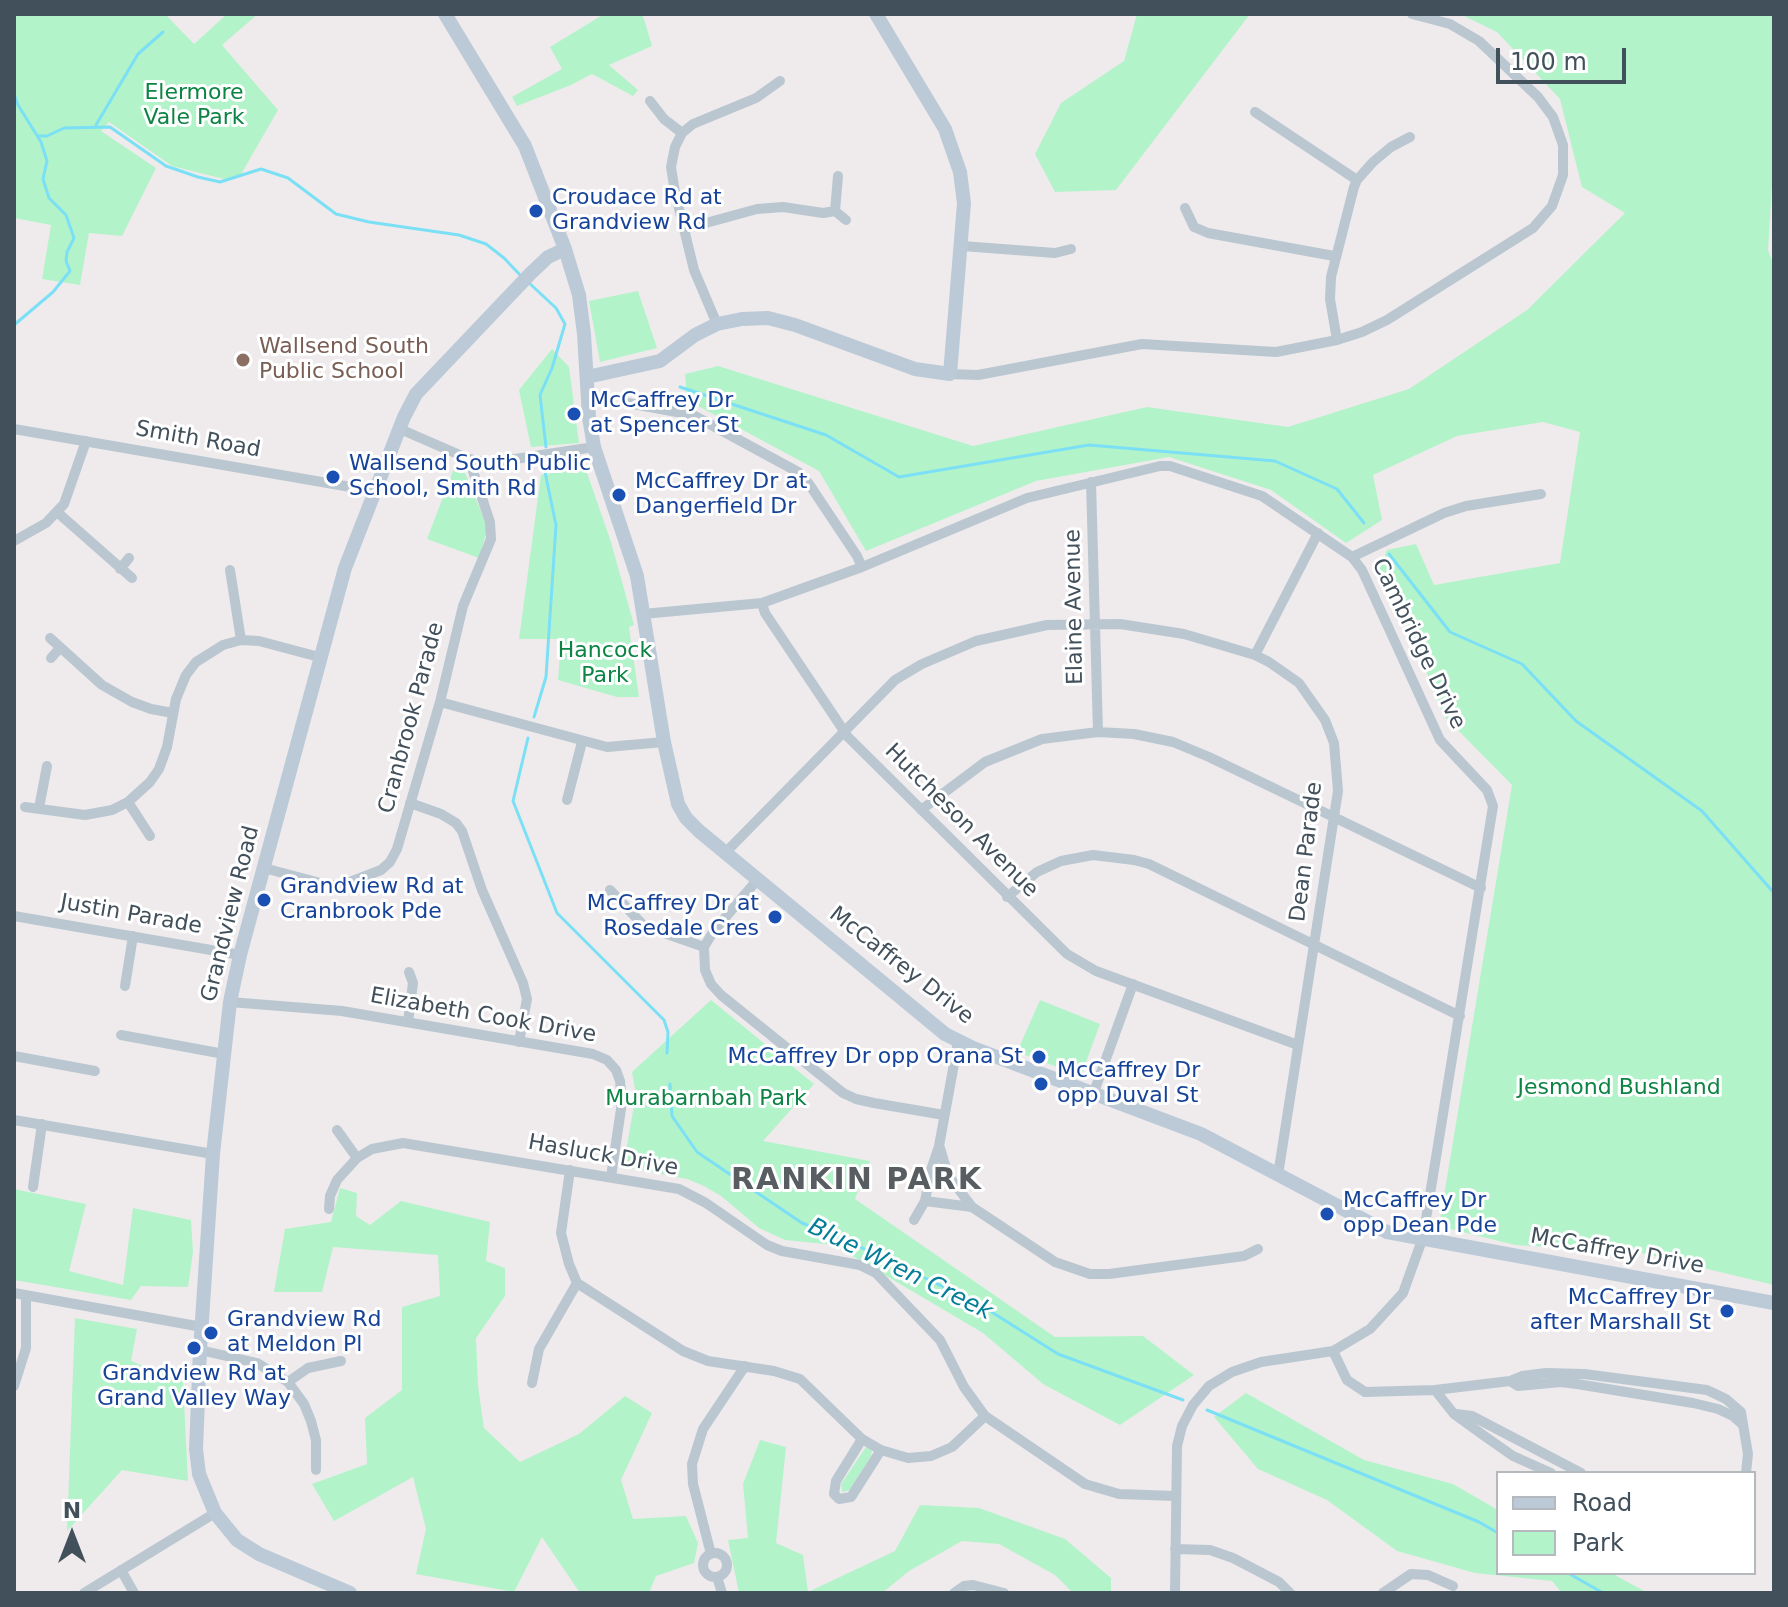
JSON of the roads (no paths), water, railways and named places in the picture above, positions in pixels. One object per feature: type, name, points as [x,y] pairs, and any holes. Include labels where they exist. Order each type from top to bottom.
[{"type":"street","name":"McCaffrey Drive","points":[[445,14],[525,146],[565,249],[579,295],[594,447],[637,576],[664,742],[678,804],[686,818],[958,1042],[1201,1134],[1374,1226],[1422,1240],[1774,1303]]},
{"type":"street","points":[[876,14],[955,150],[964,203],[950,374]]},
{"type":"street","points":[[587,377],[660,361],[695,335],[717,324],[742,319],[768,318],[795,325],[915,369],[978,375],[1142,344],[1276,352],[1337,340],[1387,320],[1524,235],[1546,214],[1560,187],[1564,166],[1560,130],[1546,106],[1472,36],[1437,19],[1412,14]]},
{"type":"street","points":[[717,324],[694,270],[684,229],[671,167],[675,147],[682,133],[693,124],[756,98],[780,81]]},
{"type":"street","points":[[650,101],[664,119],[682,133]]},
{"type":"street","points":[[1255,112],[1357,180]]},
{"type":"street","points":[[1337,340],[1330,299],[1334,256],[1357,180],[1391,147],[1410,137]]},
{"type":"street","points":[[835,211],[838,176]]},
{"type":"street","points":[[684,229],[757,209],[783,207],[823,213],[835,211],[846,220]]},
{"type":"street","points":[[1185,208],[1194,227],[1208,233],[1334,256]]},
{"type":"street","points":[[962,246],[1055,253],[1071,249]]},
{"type":"street","name":"Grandview Road","points":[[350,1593],[246,1547],[228,1531],[215,1513],[203,1487],[197,1462],[200,1350],[213,1154],[230,1002],[345,568],[400,429],[416,394],[531,273],[548,257],[565,249]]},
{"type":"street","points":[[628,403],[637,407],[686,412],[798,472],[809,484],[862,567]]},
{"type":"street","name":"Smith Road","points":[[14,429],[374,491]]},
{"type":"street","points":[[400,429],[469,459],[489,463],[594,447]]},
{"type":"street","points":[[14,541],[46,523],[57,512],[69,494],[86,441]]},
{"type":"street","name":"Cranbrook Parade","points":[[264,868],[328,885],[342,885],[362,879],[390,862],[397,849],[440,702],[463,606],[491,539],[492,529],[469,459]]},
{"type":"street","name":"Cambridge Drive","points":[[762,603],[862,567],[1027,498],[1160,466],[1170,466],[1262,496],[1352,557],[1362,570],[1440,740],[1492,798],[1493,806],[1426,1219]]},
{"type":"street","name":"Elaine Avenue","points":[[1091,482],[1098,732]]},
{"type":"street","points":[[1352,557],[1444,513],[1490,501],[1541,494]]},
{"type":"street","points":[[57,512],[132,578]]},
{"type":"street","points":[[1255,655],[1318,533]]},
{"type":"street","points":[[120,569],[129,558]]},
{"type":"street","points":[[230,570],[241,640]]},
{"type":"street","points":[[643,614],[762,603]]},
{"type":"street","name":"Hutcheson Avenue","points":[[762,603],[765,613],[843,731],[1007,897],[1080,964],[1298,1045]]},
{"type":"street","name":"Dean Parade","points":[[725,853],[895,680],[954,649],[1047,625],[1096,623],[1158,629],[1255,655],[1282,670],[1299,683],[1325,720],[1334,743],[1338,791],[1278,1175]]},
{"type":"street","points":[[50,638],[88,675],[119,696],[151,709],[173,713]]},
{"type":"street","points":[[25,807],[85,815],[112,810],[128,802],[159,769],[167,747],[180,685],[196,662],[223,645],[241,640],[259,641],[319,657]]},
{"type":"street","points":[[51,658],[60,648]]},
{"type":"street","points":[[440,702],[614,748],[664,742]]},
{"type":"street","points":[[921,810],[985,762],[1042,739],[1098,732],[1154,737],[1183,745],[1481,888]]},
{"type":"street","points":[[567,800],[582,742]]},
{"type":"street","points":[[39,808],[47,766]]},
{"type":"street","points":[[128,802],[150,836]]},
{"type":"street","points":[[410,803],[441,814],[456,823],[462,831],[482,890],[523,983],[527,999],[519,1042]]},
{"type":"street","points":[[1007,897],[1037,872],[1061,861],[1093,855],[1149,864],[1460,1016]]},
{"type":"street","points":[[758,879],[704,947],[705,970],[711,984],[843,1093],[874,1103],[944,1115]]},
{"type":"street","points":[[610,890],[644,926],[704,947]]},
{"type":"street","name":"Justin Parade","points":[[14,916],[240,955]]},
{"type":"street","points":[[125,986],[133,936]]},
{"type":"street","points":[[408,1022],[413,983],[409,972]]},
{"type":"street","points":[[1094,1092],[1133,984]]},
{"type":"street","name":"Elizabeth Cook Drive","points":[[230,1002],[342,1011],[593,1054],[607,1060],[620,1081],[622,1102],[611,1177]]},
{"type":"street","points":[[121,1035],[224,1054]]},
{"type":"street","points":[[914,1220],[925,1201],[939,1146],[958,1042]]},
{"type":"street","points":[[14,1056],[95,1071]]},
{"type":"street","points":[[14,1120],[213,1154]]},
{"type":"street","points":[[33,1187],[42,1124]]},
{"type":"street","points":[[329,1209],[330,1196],[337,1180],[357,1158],[337,1130]]},
{"type":"street","name":"Hasluck Drive","points":[[357,1158],[372,1149],[403,1143],[690,1193],[754,1238],[782,1251],[860,1265],[876,1273],[940,1340],[969,1395],[985,1416],[1085,1484],[1119,1494],[1175,1496]]},
{"type":"street","points":[[939,1146],[948,1175],[972,1207],[1055,1262],[1090,1274],[1244,1256],[1258,1249]]},
{"type":"street","points":[[570,1170],[561,1233],[577,1283],[683,1351],[708,1361],[774,1371],[800,1379],[862,1439],[881,1450],[908,1458],[931,1456],[952,1447],[985,1416]]},
{"type":"street","points":[[925,1201],[972,1207]]},
{"type":"street","points":[[1175,1593],[1175,1496],[1179,1436],[1193,1405],[1219,1378],[1246,1366],[1333,1351],[1370,1329],[1397,1301],[1411,1275],[1422,1240]]},
{"type":"street","points":[[532,1383],[539,1349],[577,1283]]},
{"type":"street","points":[[14,1293],[202,1327]]},
{"type":"street","points":[[14,1386],[26,1348],[26,1295]]},
{"type":"street","points":[[200,1350],[257,1363],[288,1382],[304,1404],[311,1421],[316,1440],[316,1470]]},
{"type":"street","points":[[1333,1351],[1347,1380],[1359,1391],[1377,1393],[1435,1390],[1510,1381],[1546,1373],[1584,1374],[1707,1390],[1726,1399],[1741,1412],[1747,1437],[1746,1471]]},
{"type":"street","points":[[288,1382],[308,1368],[341,1361]]},
{"type":"street","points":[[711,1554],[693,1484],[692,1464],[703,1429],[745,1366]]},
{"type":"street","points":[[1435,1390],[1454,1414],[1513,1456],[1547,1471]]},
{"type":"street","points":[[1454,1414],[1472,1416],[1577,1471]]},
{"type":"street","points":[[862,1439],[836,1481],[834,1494],[839,1499],[851,1497],[881,1450]]},
{"type":"street","points":[[84,1593],[215,1513]]},
{"type":"street","points":[[1175,1549],[1210,1550],[1233,1558],[1279,1582],[1290,1593]]},
{"type":"street","points":[[711,1554],[719,1554],[726,1562],[723,1573],[717,1577],[709,1576],[704,1570],[705,1559],[711,1554]]},
{"type":"street","points":[[121,1570],[134,1593]]},
{"type":"street","points":[[1383,1593],[1411,1574],[1428,1575],[1453,1586]]},
{"type":"street","points":[[717,1577],[722,1593]]},
{"type":"street","points":[[954,1593],[964,1586],[973,1585],[1004,1593]]},
{"type":"waterway","points":[[96,125],[138,54],[163,32]]},
{"type":"waterway","points":[[14,94],[41,142],[47,161],[43,179],[49,198],[66,215],[74,238],[67,252],[70,271],[53,292],[14,325]]},
{"type":"waterway","name":"Blue Wren Creek","points":[[38,136],[47,136],[64,128],[110,127],[166,166],[198,177],[220,182],[261,169],[288,178],[336,214],[459,235],[486,244],[522,277]]},
{"type":"waterway","name":"Blue Wren Creek","points":[[528,282],[556,308],[565,324],[540,395],[546,447]]},
{"type":"waterway","points":[[680,387],[826,435],[899,477],[1089,445],[1275,461],[1337,489],[1364,523]]},
{"type":"waterway","name":"Blue Wren Creek","points":[[534,717],[546,677],[556,525],[545,472]]},
{"type":"waterway","points":[[1389,554],[1450,632],[1522,664],[1576,721],[1702,811],[1774,893]]},
{"type":"waterway","name":"Blue Wren Creek","points":[[528,738],[513,801],[557,913],[664,1020],[668,1032],[667,1053]]},
{"type":"waterway","name":"Blue Wren Creek","points":[[670,1084],[672,1116],[697,1152],[802,1223],[854,1244],[979,1304],[1058,1354],[1183,1400]]},
{"type":"waterway","name":"Blue Wren Creek","points":[[1207,1410],[1479,1522],[1496,1532]]},
{"type":"waterway","name":"Blue Wren Creek","points":[[1572,1575],[1603,1593]]},
{"type":"place","name":"Croudace Rd at Grandview Rd","points":[[536,211]]},
{"type":"place","name":"Wallsend South Public School","points":[[243,360]]},
{"type":"place","name":"McCaffrey Dr at Spencer St","points":[[574,414]]},
{"type":"place","name":"Wallsend South Public School, Smith Rd","points":[[333,477]]},
{"type":"place","name":"McCaffrey Dr at Dangerfield Dr","points":[[619,495]]},
{"type":"place","name":"Grandview Rd at Cranbrook Pde","points":[[264,900]]},
{"type":"place","name":"McCaffrey Dr at Rosedale Cres","points":[[775,917]]},
{"type":"place","name":"McCaffrey Dr opp Orana St","points":[[1039,1057]]},
{"type":"place","name":"McCaffrey Dr opp Duval St","points":[[1041,1084]]},
{"type":"place","name":"McCaffrey Dr opp Dean Pde","points":[[1327,1214]]},
{"type":"place","name":"McCaffrey Dr after Marshall St","points":[[1727,1311]]},
{"type":"place","name":"Grandview Rd at Meldon Pl","points":[[211,1333]]},
{"type":"place","name":"Grandview Rd at Grand Valley Way","points":[[194,1348]]},
{"type":"district","name":"RANKIN PARK","points":[[857,1181]]},
{"type":"park label","name":"Elermore Vale Park","points":[[194,106]]},
{"type":"park label","name":"Hancock Park","points":[[605,664]]},
{"type":"park label","name":"Jesmond Bushland","points":[[1619,1088]]},
{"type":"park label","name":"Murabarnbah Park","points":[[706,1099]]}]
